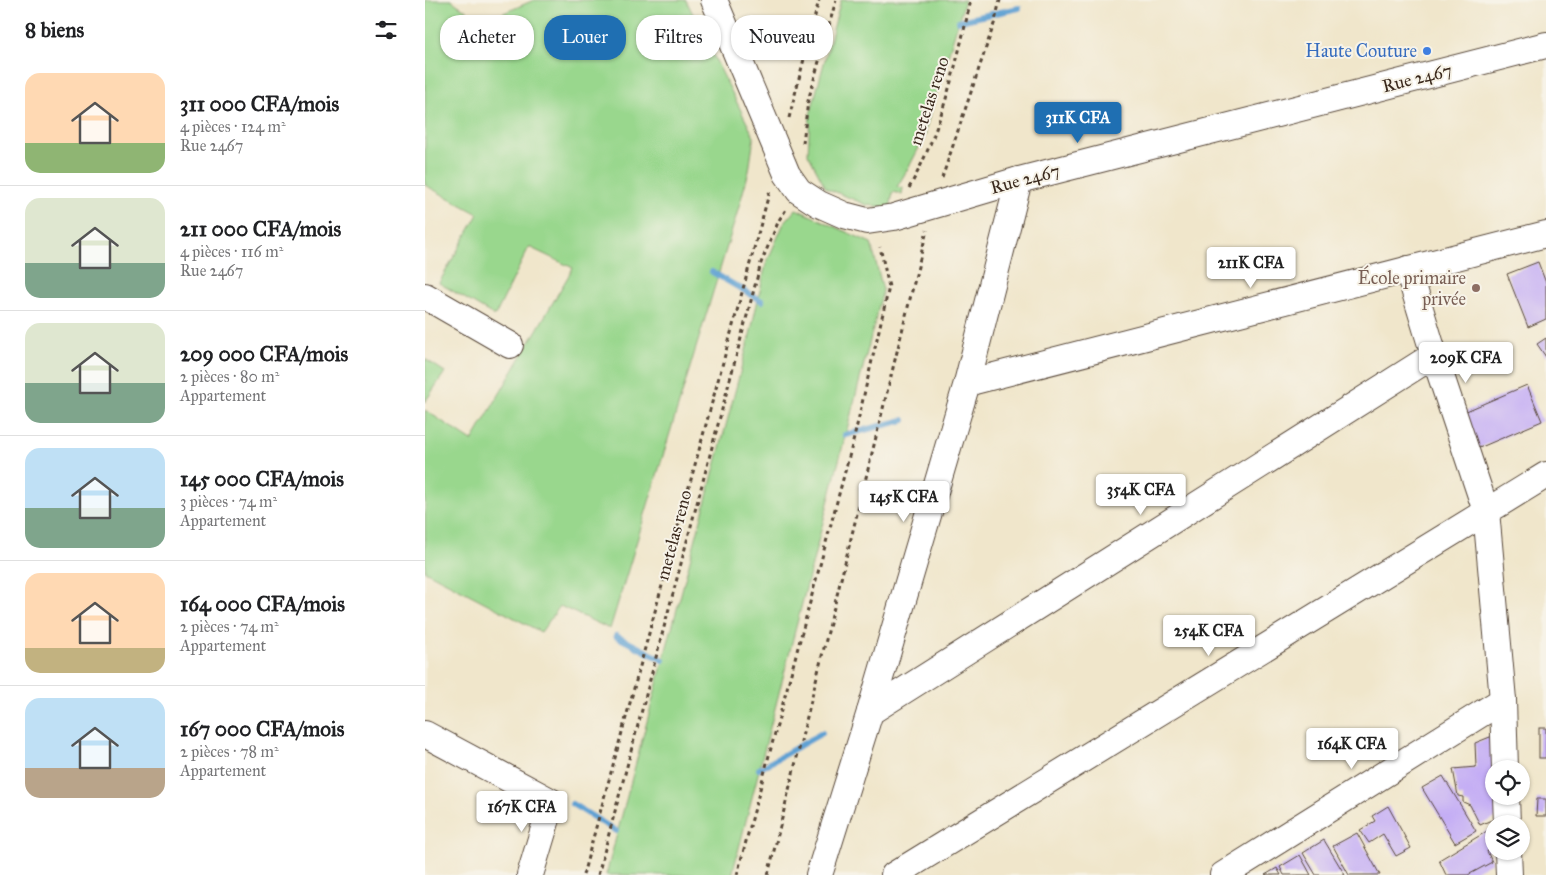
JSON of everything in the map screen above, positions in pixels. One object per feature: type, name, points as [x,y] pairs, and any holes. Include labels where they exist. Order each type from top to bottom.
[{"type":"street","name":"Rue 2467","points":[[714,0],[779,156],[787,174],[799,192],[844,216],[867,220],[894,217],[1019,180],[1546,45]]},
{"type":"street","points":[[819,875],[967,383],[1019,180]]},
{"type":"street","points":[[967,383],[1546,234]]},
{"type":"street","points":[[1408,269],[1434,355],[1486,511],[1503,700],[1505,760]]},
{"type":"street","points":[[425,296],[510,346]]},
{"type":"street","points":[[869,712],[1434,355]]},
{"type":"street","points":[[894,875],[1546,475]]},
{"type":"street","points":[[1223,875],[1503,700]]},
{"type":"street","points":[[425,734],[552,802],[531,875]]},
{"type":"street","points":[[1509,860],[1509,875]]},
{"type":"path","points":[[789,119],[819,0]]},
{"type":"path","points":[[803,143],[808,101],[836,0]]},
{"type":"path","name":"metelas reno","points":[[907,192],[932,143],[957,59],[971,0]]},
{"type":"path","points":[[768,875],[933,206],[1001,0]]},
{"type":"path","points":[[583,875],[779,156]]},
{"type":"path","name":"metelas reno","points":[[598,875],[761,262],[779,220],[789,206]]},
{"type":"path","points":[[737,875],[851,447],[889,287],[880,247]]},
{"type":"green space","points":[[425,0],[451,0],[473,15],[440,15],[440,60],[534,60],[534,15],[499,15],[534,0],[686,0],[693,15],[636,15],[636,60],[716,60],[754,137],[749,171],[736,217],[610,629],[560,606],[541,632],[425,571],[425,410],[472,441],[573,268],[529,247],[495,316],[439,283],[478,214],[425,185]]},
{"type":"green space","points":[[841,0],[965,0],[925,131],[926,134],[897,187],[903,188],[902,194],[893,192],[890,208],[867,205],[826,188],[808,154],[810,115],[825,60],[833,60],[833,30]]},
{"type":"green space","points":[[796,209],[871,243],[883,290],[732,875],[606,875],[749,339],[766,264],[784,223]]},
{"type":"green space","points":[[425,359],[445,372],[425,402]]},
{"type":"building","points":[[1538,262],[1546,283],[1546,319],[1528,327],[1507,274]]},
{"type":"building","points":[[1546,338],[1546,357],[1537,344]]},
{"type":"building","points":[[1527,385],[1542,421],[1472,451],[1457,415]]},
{"type":"building","points":[[1539,728],[1546,728],[1546,758],[1539,758]]},
{"type":"building","points":[[1495,735],[1495,760],[1485,760],[1485,805],[1498,805],[1503,815],[1485,815],[1485,823],[1480,825],[1470,805],[1463,802],[1463,797],[1458,796],[1453,769],[1476,767],[1475,743]]},
{"type":"building","points":[[1443,776],[1476,831],[1455,843],[1422,788]]},
{"type":"building","points":[[1537,799],[1546,799],[1546,816],[1536,816]]},
{"type":"building","points":[[1388,806],[1411,848],[1396,856],[1383,834],[1369,843],[1360,830],[1375,821],[1372,816]]},
{"type":"building","points":[[1485,832],[1485,860],[1491,860],[1492,862],[1468,875],[1446,875],[1439,860]]},
{"type":"building","points":[[1357,833],[1380,875],[1349,875],[1333,846]]},
{"type":"building","points":[[1324,840],[1345,875],[1316,875],[1303,853]]},
{"type":"building","points":[[1300,855],[1311,875],[1284,875],[1280,867]]},
{"type":"building","points":[[1277,868],[1281,875],[1265,875]]},
{"type":"waterway","points":[[959,21],[1019,8]]},
{"type":"waterway","points":[[712,272],[762,301]]},
{"type":"waterway","points":[[845,435],[904,420]]},
{"type":"waterway","points":[[616,636],[663,660]]},
{"type":"waterway","points":[[759,769],[822,733]]},
{"type":"waterway","points":[[572,804],[616,831]]},
{"type":"place","name":"Haute Couture","points":[[1427,51]]},
{"type":"place","name":"École primaire privée","points":[[1476,288]]}]
